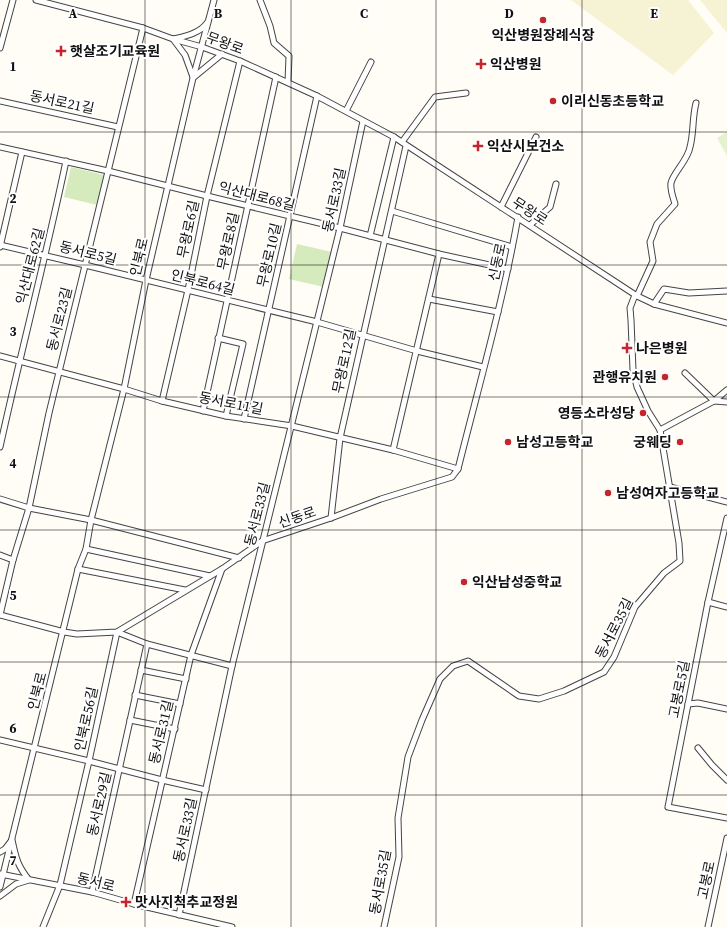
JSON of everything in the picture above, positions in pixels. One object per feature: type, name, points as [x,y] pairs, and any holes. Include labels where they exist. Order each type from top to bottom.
[{"type":"street","points":[[0,48],[13,0]]},
{"type":"street","name":"무왕로","points":[[36,0],[143,28],[173,39],[202,47],[240,61],[288,82],[394,137],[636,295],[654,304],[727,323]]},
{"type":"street","name":"인북로","points":[[0,887],[2,874],[12,840],[64,632],[78,569],[86,549],[91,520],[124,389],[146,280],[193,78],[210,20],[214,0]]},
{"type":"street","points":[[260,0],[270,26],[274,43],[289,56],[288,82]]},
{"type":"street","points":[[210,20],[203,29],[173,39],[185,55],[193,78],[222,54]]},
{"type":"street","name":"동서로23길","points":[[0,615],[29,508],[59,371],[143,28]]},
{"type":"street","name":"무왕로6길","points":[[162,402],[188,290],[207,196],[240,61]]},
{"type":"street","points":[[346,111],[371,62]]},
{"type":"street","name":"무왕로8길","points":[[202,411],[276,77]]},
{"type":"street","points":[[402,142],[435,97],[466,93]]},
{"type":"street","name":"무왕로10길","points":[[244,419],[317,96]]},
{"type":"street","name":"동서로21길","points":[[0,101],[118,127]]},
{"type":"street","name":"동서로35길","points":[[384,927],[399,857],[398,818],[408,758],[422,720],[440,679],[453,666],[468,661],[519,696],[539,699],[564,691],[604,672],[614,658],[635,607],[664,573],[680,561],[679,543],[660,430],[648,411],[637,388],[633,370],[630,308],[653,261],[650,242],[657,224],[675,204],[671,191],[671,181],[686,158],[690,147],[693,116],[696,103]]},
{"type":"street","name":"동서로33길","points":[[179,915],[232,666],[262,541],[318,322],[363,121]]},
{"type":"street","points":[[370,236],[394,137]]},
{"type":"street","points":[[501,207],[536,137]]},
{"type":"street","name":"무왕로12길","points":[[331,518],[340,438],[406,146]]},
{"type":"street","name":"익산대로68길","points":[[0,147],[108,171],[439,254],[508,269]]},
{"type":"street","points":[[0,246],[22,152]]},
{"type":"street","name":"익산대로62길","points":[[0,446],[19,361],[46,255],[66,161]]},
{"type":"street","points":[[530,225],[550,207],[556,184]]},
{"type":"street","points":[[392,210],[512,247]]},
{"type":"street","name":"신동로","points":[[0,615],[76,634],[117,632],[222,569],[262,541],[331,518],[381,499],[452,477],[458,469],[498,312],[518,218]]},
{"type":"street","name":"동서로5길","points":[[0,246],[85,264],[146,280]]},
{"type":"street","points":[[393,450],[430,299],[439,254]]},
{"type":"street","name":"인북로64길","points":[[146,280],[318,322],[417,351],[484,366]]},
{"type":"street","points":[[654,304],[664,289],[689,293],[727,291]]},
{"type":"street","points":[[430,299],[498,312]]},
{"type":"street","points":[[218,338],[243,344],[226,416]]},
{"type":"street","name":"동서로11길","points":[[0,356],[124,389],[162,402],[226,416],[292,426],[393,450],[458,469]]},
{"type":"street","points":[[685,373],[714,401],[727,402]]},
{"type":"street","points":[[660,430],[714,401],[727,390]]},
{"type":"street","points":[[670,487],[727,502]]},
{"type":"street","points":[[0,499],[29,508],[91,520],[239,558]]},
{"type":"street","name":"고봉로5길","points":[[727,518],[708,602],[668,807],[727,818]]},
{"type":"street","points":[[86,549],[210,576]]},
{"type":"street","points":[[0,555],[14,560]]},
{"type":"street","points":[[78,569],[185,590]]},
{"type":"street","name":"동서로31길","points":[[134,904],[192,655],[222,569]]},
{"type":"street","points":[[708,602],[727,607]]},
{"type":"street","points":[[117,632],[147,644],[232,666]]},
{"type":"street","name":"인북로56길","points":[[43,927],[60,885],[117,632]]},
{"type":"street","name":"동서로29길","points":[[92,892],[147,644]]},
{"type":"street","points":[[141,670],[186,679]]},
{"type":"street","points":[[136,695],[180,704]]},
{"type":"street","points":[[688,704],[698,703],[727,709]]},
{"type":"street","points":[[130,720],[174,730]]},
{"type":"street","points":[[0,740],[35,750],[89,761],[206,790]]},
{"type":"street","points":[[698,748],[727,780]]},
{"type":"street","name":"고봉로","points":[[708,927],[727,838]]},
{"type":"street","points":[[0,852],[5,849],[12,840]]},
{"type":"street","points":[[0,896],[16,884],[29,880],[20,869],[17,862],[12,840]]},
{"type":"street","name":"동서로","points":[[2,874],[92,892],[134,904],[232,927]]},
{"type":"shaded area","points":[[571,0],[688,0],[714,33],[673,75]]},
{"type":"shaded area","points":[[700,0],[727,0],[727,33]]},
{"type":"green space","points":[[727,132],[727,156],[717,138]]},
{"type":"green space","points":[[71,167],[104,175],[97,205],[64,197]]},
{"type":"green space","points":[[297,244],[332,252],[324,287],[289,279]]},
{"type":"place","name":"익산병원장례식장","points":[[543,20]]},
{"type":"place","name":"햇살조기교육원","points":[[61,51]]},
{"type":"place","name":"익산병원","points":[[481,64]]},
{"type":"place","name":"이리신동초등학교","points":[[553,101]]},
{"type":"place","name":"익산시보건소","points":[[478,146]]},
{"type":"place","name":"나은병원","points":[[627,348]]},
{"type":"place","name":"관행유치원","points":[[665,377]]},
{"type":"place","name":"영등소라성당","points":[[643,413]]},
{"type":"place","name":"남성고등학교","points":[[508,442]]},
{"type":"place","name":"궁웨딩","points":[[680,442]]},
{"type":"place","name":"남성여자고등학교","points":[[608,493]]},
{"type":"place","name":"익산남성중학교","points":[[464,582]]},
{"type":"place","name":"맛사지척추교정원","points":[[126,902]]}]
